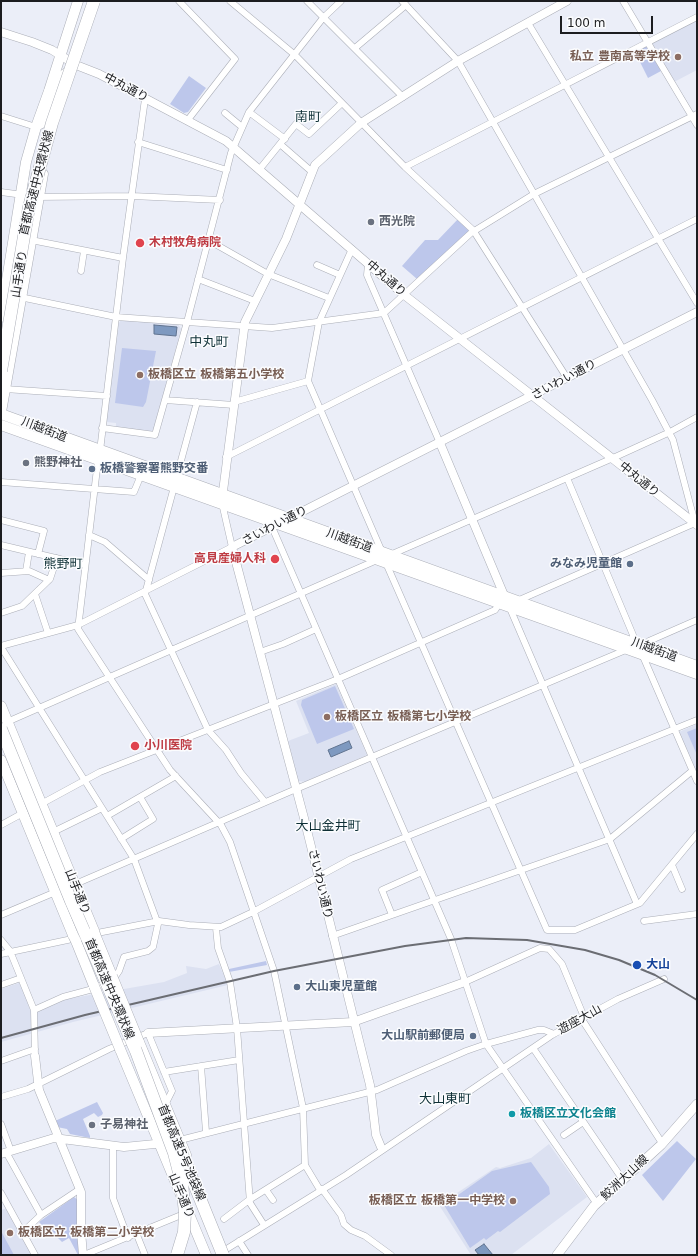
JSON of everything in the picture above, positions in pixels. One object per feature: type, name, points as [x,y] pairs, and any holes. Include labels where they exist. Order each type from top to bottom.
[{"type":"highway","name":"首都高速中央環状線","points":[[1,370],[29,207],[42,156],[94,1]]},
{"type":"highway","name":"首都高速中央環状線","points":[[1,357],[33,185],[50,122],[86,7]]},
{"type":"highway","points":[[60,101],[86,7]]},
{"type":"highway","name":"首都高速中央環状線","points":[[4,726],[71,901],[136,1049],[179,1175],[184,1219],[176,1255]]},
{"type":"highway","name":"首都高速中央環状線","points":[[1,737],[136,1049],[174,1153],[182,1184],[185,1219],[183,1238],[176,1255]]},
{"type":"highway","name":"首都高速5号池袋線","points":[[136,1049],[185,1161],[222,1254]]},
{"type":"highway","name":"首都高速5号池袋線","points":[[149,1086],[187,1168],[222,1254]]},
{"type":"main road","name":"山手通り","points":[[1,316],[20,195],[36,128],[78,1]]},
{"type":"main road","points":[[1,413],[3,389],[45,160],[98,1]]},
{"type":"main road","points":[[1,277],[16,202],[20,195]]},
{"type":"main road","name":"山手通り","points":[[3,389],[37,197]]},
{"type":"main road","name":"川越街道","points":[[1,413],[175,483],[288,519],[384,557],[630,646],[697,674]]},
{"type":"main road","name":"川越街道","points":[[1,425],[99,452],[141,475],[175,483]]},
{"type":"main road","name":"川越街道","points":[[222,499],[275,526],[384,557]]},
{"type":"main road","name":"川越街道","points":[[643,651],[697,666]]},
{"type":"main road","name":"山手通り","points":[[1,706],[4,726],[41,804],[75,885],[112,976],[136,1049],[165,1105],[180,1140],[222,1254]]},
{"type":"main road","name":"山手通り","points":[[1,760],[55,892],[71,939],[94,986],[206,1255]]},
{"type":"main road","name":"鮫洲大山線","points":[[557,1255],[597,1204],[662,1143],[697,1104]]},
{"type":"street","points":[[179,1],[236,59],[187,121]]},
{"type":"street","points":[[230,1],[294,54],[405,167],[474,232],[567,378]]},
{"type":"street","points":[[307,1],[403,97]]},
{"type":"street","points":[[102,428],[155,435],[187,322],[227,170],[248,112],[323,18],[341,1]]},
{"type":"street","points":[[34,1010],[63,997],[93,989],[112,981],[119,971],[124,957],[148,951],[153,947],[158,924],[134,860],[1,646],[78,625],[232,547],[222,499],[226,457],[244,325],[288,235],[311,171],[317,162],[361,123],[458,62],[567,1]]},
{"type":"street","points":[[623,1],[695,116],[697,125]]},
{"type":"street","points":[[41,804],[100,772],[338,678],[495,610],[508,602],[696,525],[670,432],[458,62],[406,3],[355,48]]},
{"type":"street","points":[[405,167],[697,17]]},
{"type":"street","points":[[528,22],[697,303]]},
{"type":"street","name":"中丸通り","points":[[1,32],[32,42],[76,65],[99,74],[224,140],[404,294],[696,525]]},
{"type":"street","points":[[1,116],[36,128],[46,122],[62,75],[76,65]]},
{"type":"street","points":[[145,98],[123,258],[78,625],[80,633],[157,750],[176,776],[219,822],[230,842],[273,968],[303,1108],[305,1165],[321,1190],[341,1215],[344,1224],[351,1230],[365,1236],[388,1254]]},
{"type":"street","points":[[259,170],[296,124],[309,134],[342,103]]},
{"type":"street","points":[[248,112],[282,142],[311,171]]},
{"type":"street","points":[[224,113],[242,127]]},
{"type":"street","points":[[20,297],[116,317],[272,328],[384,313],[474,232],[534,194],[695,116]]},
{"type":"street","points":[[138,142],[227,170]]},
{"type":"street","points":[[1,192],[37,197],[132,196],[220,200]]},
{"type":"street","points":[[226,457],[697,219]]},
{"type":"street","points":[[209,237],[268,274],[330,298]]},
{"type":"street","points":[[31,240],[123,258]]},
{"type":"street","points":[[352,249],[319,322],[308,381],[547,930],[575,930],[637,904],[697,834]]},
{"type":"street","points":[[81,271],[84,250]]},
{"type":"street","points":[[368,264],[367,275],[637,904]]},
{"type":"street","points":[[318,265],[340,275]]},
{"type":"street","points":[[198,279],[255,301]]},
{"type":"street","name":"さいわい通り","points":[[381,1148],[376,1135],[371,1092],[337,959],[319,876],[232,547],[697,312]]},
{"type":"street","points":[[165,400],[234,403],[308,381]]},
{"type":"street","points":[[3,389],[107,396]]},
{"type":"street","points":[[197,402],[145,594],[208,730],[226,750],[241,773],[265,802]]},
{"type":"street","points":[[4,726],[39,707],[108,676],[613,458],[670,432],[697,417]]},
{"type":"street","points":[[1,482],[134,492],[141,475]]},
{"type":"street","points":[[1,915],[134,860],[265,802],[543,685],[630,646],[633,635],[567,478]]},
{"type":"street","points":[[1,520],[44,531],[38,554]]},
{"type":"street","points":[[275,526],[300,593],[451,939],[486,1044],[597,1204]]},
{"type":"street","points":[[89,535],[105,542],[149,580]]},
{"type":"street","points":[[1,545],[85,566]]},
{"type":"street","points":[[26,571],[29,552]]},
{"type":"street","points":[[1,613],[22,606],[35,594],[49,580],[57,558]]},
{"type":"street","points":[[1,573],[26,571],[49,580]]},
{"type":"street","points":[[35,594],[48,633]]},
{"type":"street","points":[[697,620],[649,641],[643,651],[697,781]]},
{"type":"street","points":[[260,652],[283,644],[316,629]]},
{"type":"street","points":[[1,954],[156,921],[216,928],[253,912],[351,859],[697,720]]},
{"type":"street","points":[[332,936],[610,839],[692,771]]},
{"type":"street","points":[[107,816],[176,776]]},
{"type":"street","points":[[121,839],[153,819],[140,797]]},
{"type":"street","points":[[53,832],[102,808]]},
{"type":"street","points":[[1,825],[23,813]]},
{"type":"street","points":[[672,865],[682,889]]},
{"type":"street","points":[[392,915],[382,890],[422,872]]},
{"type":"street","points":[[644,921],[697,914]]},
{"type":"street","points":[[216,928],[218,948],[230,982],[237,1028],[250,1200],[264,1225]]},
{"type":"street","points":[[1,940],[10,951],[34,1010],[37,1084],[80,1189],[83,1255],[137,1235],[188,1213]]},
{"type":"street","points":[[1,1097],[37,1084],[109,1049],[148,1033],[353,1022],[465,982],[540,948],[549,949],[562,964],[583,1017],[662,1143]]},
{"type":"street","points":[[1,985],[21,978]]},
{"type":"street","name":"遊座大山","points":[[222,1254],[239,1241],[321,1190],[381,1148],[554,1034],[583,1017],[664,979]]},
{"type":"street","points":[[6,1152],[54,1138],[124,1147],[159,1144],[180,1140],[206,1132],[371,1092],[466,1051],[486,1044],[538,1030],[544,1030],[554,1034]]},
{"type":"street","points":[[148,1033],[172,1091],[165,1105]]},
{"type":"street","points":[[532,1048],[623,1180]]},
{"type":"street","points":[[1,1061],[35,1052]]},
{"type":"street","points":[[164,1072],[239,1060]]},
{"type":"street","points":[[201,1066],[206,1132]]},
{"type":"street","points":[[564,1135],[583,1122]]},
{"type":"street","points":[[1,1124],[6,1152],[41,1215]]},
{"type":"street","points":[[113,1146],[113,1198],[128,1238]]},
{"type":"street","points":[[224,1220],[250,1200],[305,1165]]},
{"type":"street","points":[[23,1232],[41,1215],[80,1189]]},
{"type":"street","points":[[266,1190],[273,1200]]},
{"type":"street","points":[[1,1193],[4,1205],[23,1232],[36,1255]]},
{"type":"street","points":[[137,1235],[145,1255]]},
{"type":"street","points":[[239,1241],[248,1255]]},
{"type":"shaded area","name":"私立 豊南高等学校","points":[[697,20],[697,70],[674,82],[652,43]]},
{"type":"shaded area","points":[[647,46],[661,71],[648,78],[635,52]]},
{"type":"shaded area","points":[[189,76],[206,88],[188,112],[184,113],[170,104]]},
{"type":"shaded area","points":[[458,219],[469,231],[417,279],[402,266],[425,240],[438,240]]},
{"type":"shaded area","name":"板橋区立 板橋第五小学校","points":[[121,320],[178,324],[181,329],[154,430],[150,432],[116,427],[116,423],[106,422],[119,323]]},
{"type":"shaded area","points":[[154,325],[177,327],[176,336],[154,334]]},
{"type":"shaded area","points":[[122,348],[156,351],[146,402],[143,407],[115,403]]},
{"type":"shaded area","name":"板橋区立 板橋第七小学校","points":[[336,684],[367,755],[306,782],[298,781],[288,741],[309,733],[296,701]]},
{"type":"shaded area","points":[[335,686],[354,729],[317,744],[301,705],[302,700]]},
{"type":"shaded area","points":[[697,724],[697,774],[679,732]]},
{"type":"shaded area","points":[[697,728],[697,755],[687,732]]},
{"type":"shaded area","points":[[349,741],[352,748],[331,757],[328,750]]},
{"type":"shaded area","points":[[266,961],[267,965],[229,972],[229,969]]},
{"type":"shaded area","points":[[219,964],[228,985],[73,1022],[1,1042],[1,989],[19,983],[22,986],[31,1012],[61,1000],[164,982],[187,973],[186,966],[206,969]]},
{"type":"shaded area","points":[[97,1102],[103,1113],[102,1115],[98,1117],[94,1113],[83,1119],[90,1138],[70,1134],[67,1129],[57,1127],[55,1121]]},
{"type":"shaded area","points":[[677,1141],[696,1159],[663,1201],[642,1175]]},
{"type":"shaded area","name":"板橋区立 板橋第一中学校","points":[[549,1144],[587,1197],[511,1255],[471,1255],[439,1205],[496,1167],[500,1168],[531,1158]]},
{"type":"shaded area","points":[[531,1162],[549,1187],[550,1194],[500,1232],[498,1231],[486,1240],[484,1238],[470,1248],[444,1205],[492,1171]]},
{"type":"shaded area","points":[[74,1197],[78,1200],[80,1255],[78,1255],[69,1238],[62,1242],[54,1234],[52,1236],[39,1222]]},
{"type":"shaded area","name":"板橋区立 板橋第二小学校","points":[[6,1209],[32,1255],[1,1255],[1,1210]]},
{"type":"shaded area","points":[[1,1231],[14,1255],[1,1255]]},
{"type":"shaded area","points":[[484,1244],[493,1255],[479,1255],[475,1250]]},
{"type":"railway","points":[[1,1038],[85,1015],[274,971],[405,946],[466,938],[527,940],[585,950],[619,960],[655,975],[697,1000]]},
{"type":"place","name":"私立 豊南高等学校","points":[[678,57]]},
{"type":"place","name":"西光院","points":[[371,222]]},
{"type":"place","name":"木村牧角病院","points":[[140,243]]},
{"type":"place","name":"板橋区立 板橋第五小学校","points":[[140,375]]},
{"type":"place","name":"熊野神社","points":[[26,463]]},
{"type":"place","name":"板橋警察署熊野交番","points":[[92,469]]},
{"type":"place","name":"高見産婦人科","points":[[275,559]]},
{"type":"place","name":"みなみ児童館","points":[[630,564]]},
{"type":"place","name":"板橋区立 板橋第七小学校","points":[[327,717]]},
{"type":"place","name":"小川医院","points":[[135,746]]},
{"type":"place","name":"大山","points":[[637,965]]},
{"type":"place","name":"大山東児童館","points":[[297,987]]},
{"type":"place","name":"大山駅前郵便局","points":[[473,1036]]},
{"type":"place","name":"板橋区立文化会館","points":[[512,1114]]},
{"type":"place","name":"子易神社","points":[[92,1125]]},
{"type":"place","name":"板橋区立 板橋第一中学校","points":[[513,1201]]},
{"type":"place","name":"板橋区立 板橋第二小学校","points":[[10,1233]]},
{"type":"district","name":"南町","points":[[308,118]]},
{"type":"district","name":"中丸町","points":[[209,343]]},
{"type":"district","name":"熊野町","points":[[63,565]]},
{"type":"district","name":"大山金井町","points":[[328,827]]},
{"type":"district","name":"大山東町","points":[[445,1100]]}]
